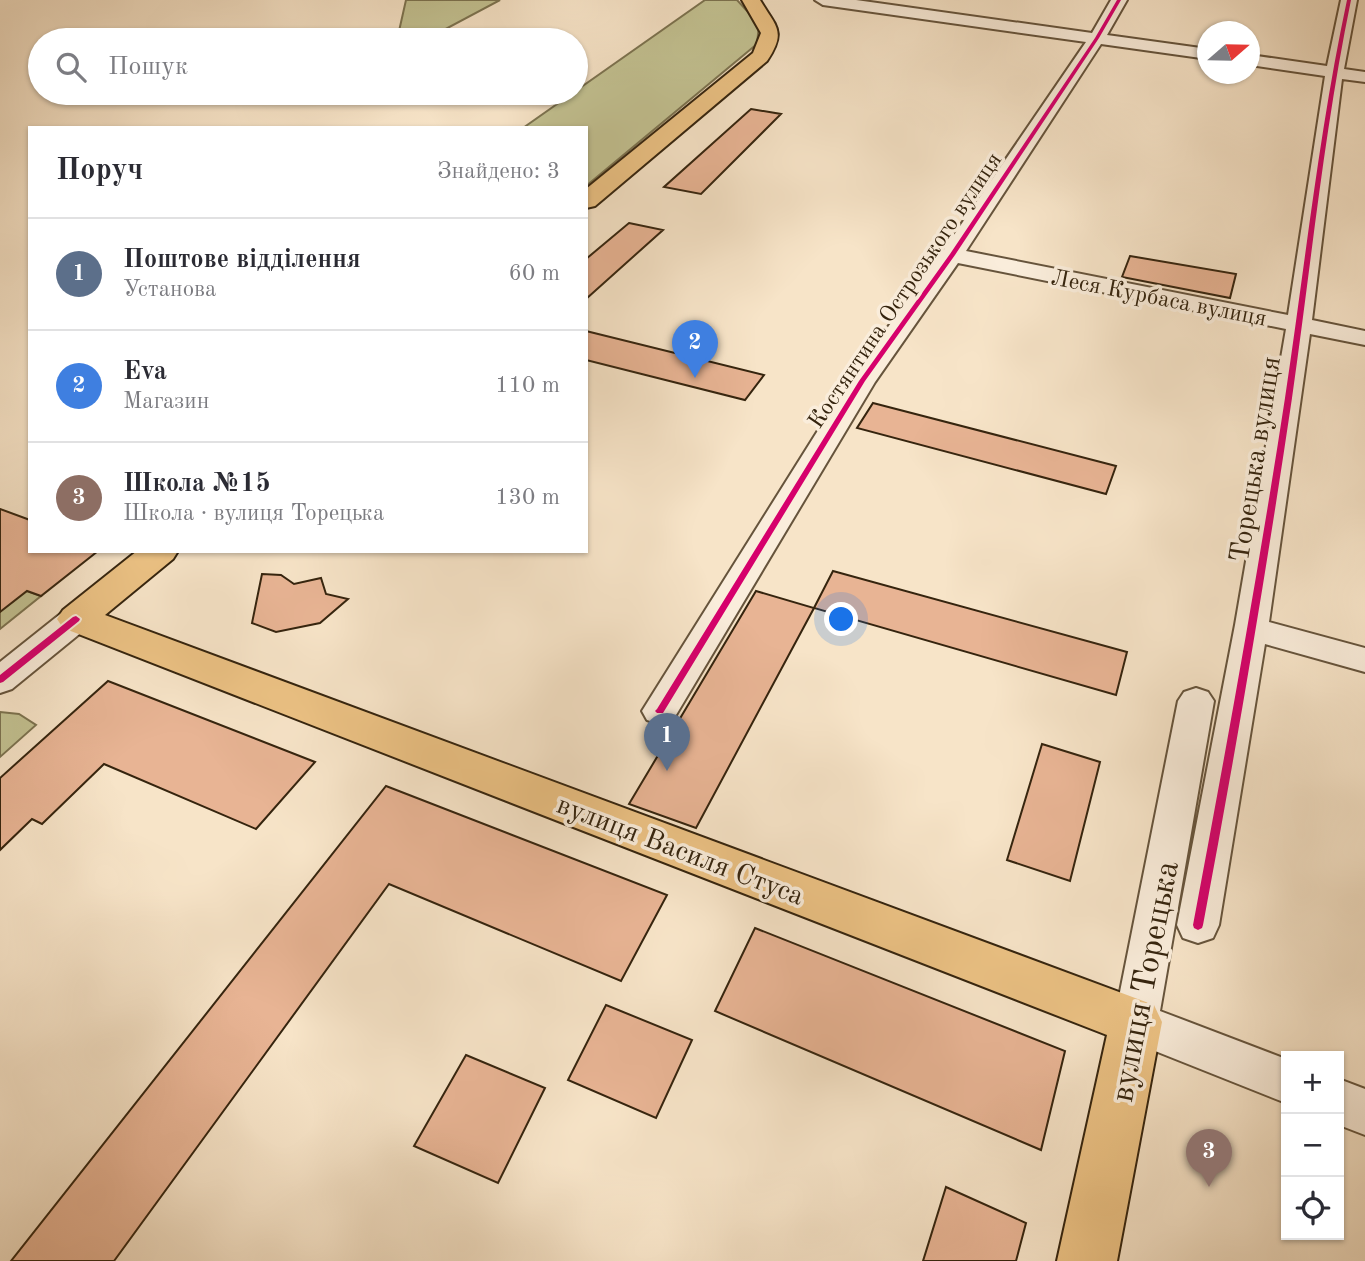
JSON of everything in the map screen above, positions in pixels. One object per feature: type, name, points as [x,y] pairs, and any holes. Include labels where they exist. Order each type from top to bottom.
[{"type":"main road","points":[[588,199],[760,57],[769,41],[769,25],[751,0]]},
{"type":"main road","points":[[76,619],[158,553]]},
{"type":"main road","name":"вулиця Василя Стуса","points":[[76,619],[1136,1022]]},
{"type":"main road","name":"вулиця Торецька","points":[[1087,1261],[1136,1022]]},
{"type":"street","points":[[823,0],[1197,52]]},
{"type":"street","name":"Костянтина Острозького вулиця","points":[[660,711],[862,381],[952,255],[1097,38],[1119,0]]},
{"type":"street","name":"Торецька вулиця","points":[[1198,925],[1299,325],[1333,73],[1349,0]]},
{"type":"street","points":[[1260,62],[1365,77]]},
{"type":"street","name":"Леся Курбаса вулиця","points":[[952,255],[1365,338]]},
{"type":"street","points":[[0,680],[76,619]]},
{"type":"street","points":[[1250,628],[1365,660]]},
{"type":"street","name":"вулиця Торецька","points":[[1136,1022],[1196,701]]},
{"type":"street","name":"вулиця Василя Стуса","points":[[1136,1022],[1281,1079]]},
{"type":"street","points":[[1344,1104],[1365,1112]]},
{"type":"shaded area","points":[[406,0],[500,0],[448,28],[400,28]]},
{"type":"shaded area","points":[[705,0],[737,0],[759,24],[757,44],[588,184],[588,126],[526,126],[556,105],[588,105],[588,82]]},
{"type":"shaded area","points":[[27,591],[41,596],[0,629],[0,606]]},
{"type":"shaded area","points":[[0,712],[19,714],[36,725],[0,757]]},
{"type":"building","points":[[751,109],[781,114],[701,194],[664,187]]},
{"type":"building","points":[[629,223],[663,230],[588,297],[588,257]]},
{"type":"building","points":[[1130,256],[1236,274],[1230,298],[1122,277]]},
{"type":"building","points":[[588,331],[764,375],[745,400],[588,361]]},
{"type":"building","points":[[873,403],[1116,466],[1106,494],[857,428]]},
{"type":"building","points":[[0,509],[28,519],[28,553],[95,553],[41,596],[27,591],[0,612]]},
{"type":"building","points":[[833,571],[1127,652],[1116,695],[814,608]]},
{"type":"building","points":[[262,574],[281,575],[294,584],[321,578],[326,594],[348,599],[320,623],[276,632],[252,623]]},
{"type":"building","points":[[756,591],[814,608],[696,828],[629,804]]},
{"type":"building","points":[[108,681],[315,762],[256,829],[104,764],[42,824],[32,819],[0,850],[0,778]]},
{"type":"building","points":[[1042,744],[1100,762],[1070,881],[1007,860]]},
{"type":"building","points":[[386,786],[667,895],[621,981],[389,884],[114,1261],[11,1261]]},
{"type":"building","points":[[755,928],[1065,1051],[1041,1150],[715,1011]]},
{"type":"building","points":[[606,1005],[692,1040],[656,1118],[568,1080]]},
{"type":"building","points":[[466,1055],[545,1088],[498,1183],[414,1146]]},
{"type":"building","points":[[946,1187],[1026,1223],[1016,1261],[923,1261]]},
{"type":"cycle path","points":[[660,711],[862,381],[952,255],[1097,38],[1119,0]]},
{"type":"cycle path","points":[[1198,925],[1264,550],[1327,121],[1349,0]]},
{"type":"cycle path","points":[[0,680],[76,619]]},
{"type":"place","name":"Eva","points":[[695,378]]},
{"type":"place","name":"Поштове відділення","points":[[667,771]]},
{"type":"place","name":"Школа №15","points":[[1209,1187]]}]
